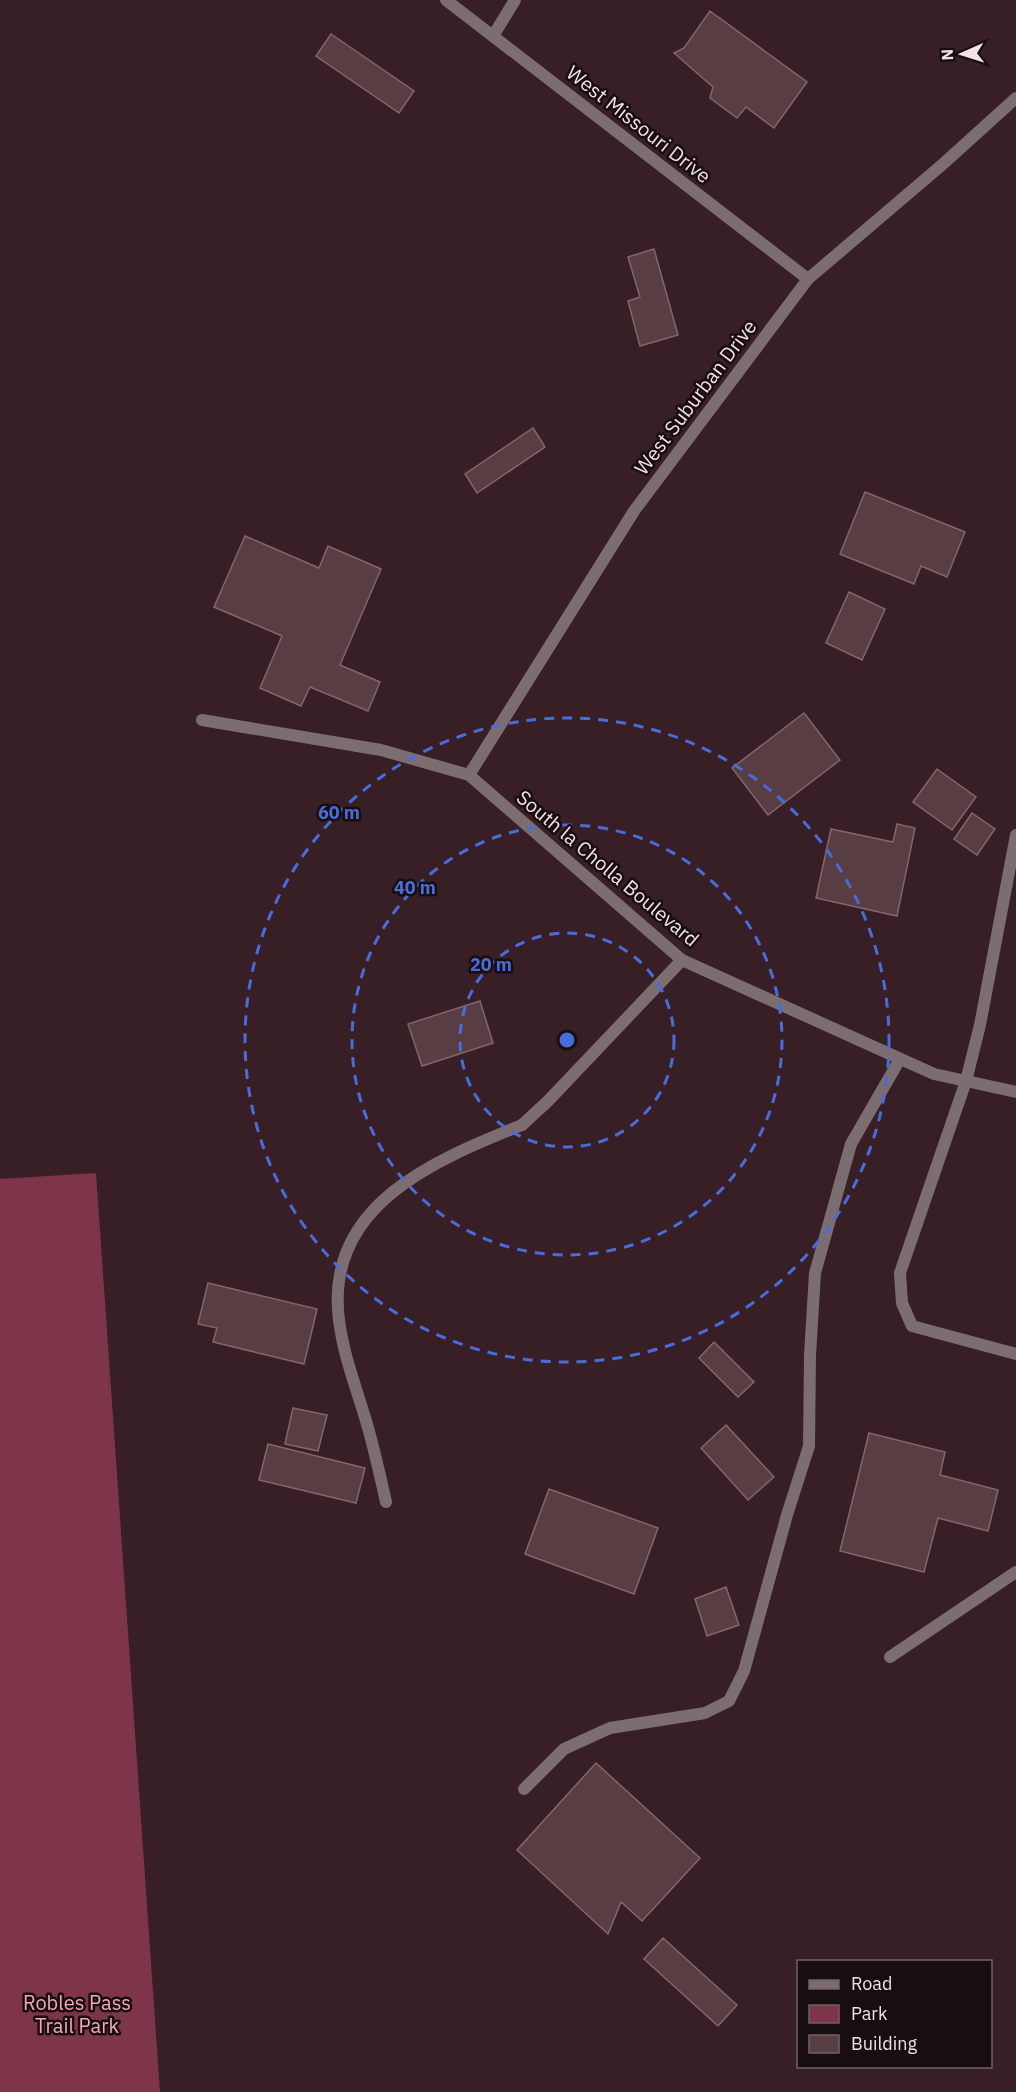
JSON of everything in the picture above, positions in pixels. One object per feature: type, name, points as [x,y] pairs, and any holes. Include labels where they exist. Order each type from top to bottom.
[{"type":"street","name":"West Missouri Drive","points":[[446,0],[808,279]]},
{"type":"street","points":[[493,36],[515,0]]},
{"type":"street","name":"West Suburban Drive","points":[[469,775],[634,511],[808,279],[1016,98]]},
{"type":"street","name":"South la Cholla Boulevard","points":[[202,720],[381,750],[469,775],[682,960],[934,1074],[1016,1092]]},
{"type":"street","points":[[1016,835],[980,1025],[966,1081],[900,1273],[902,1303],[912,1326],[1016,1354]]},
{"type":"street","points":[[386,1502],[370,1436],[347,1360],[339,1319],[339,1282],[349,1245],[369,1213],[399,1186],[457,1152],[522,1125],[548,1101],[682,960]]},
{"type":"street","points":[[525,1790],[564,1749],[610,1728],[705,1713],[729,1701],[744,1671],[787,1515],[809,1446],[810,1355],[815,1273],[851,1144],[900,1059]]},
{"type":"street","points":[[890,1657],[1016,1572]]},
{"type":"green space","name":"Robles Pass Trail Park","points":[[96,1173],[160,2092],[0,2092],[0,1179]]},
{"type":"building","points":[[710,11],[807,82],[774,128],[746,107],[737,118],[710,98],[713,87],[674,53],[684,48]]},
{"type":"building","points":[[331,34],[414,91],[399,113],[316,56]]},
{"type":"building","points":[[654,249],[678,335],[640,346],[628,301],[640,297],[628,257]]},
{"type":"building","points":[[533,428],[545,447],[477,493],[465,474]]},
{"type":"building","points":[[865,492],[965,532],[947,577],[921,566],[914,584],[840,554]]},
{"type":"building","points":[[245,536],[319,568],[328,546],[381,569],[340,665],[380,682],[368,711],[310,687],[301,706],[260,688],[282,636],[214,607]]},
{"type":"building","points":[[849,592],[885,609],[862,660],[826,643]]},
{"type":"building","points":[[804,713],[840,760],[768,815],[732,768]]},
{"type":"building","points":[[937,769],[976,797],[952,830],[913,802]]},
{"type":"building","points":[[972,813],[995,829],[977,855],[954,839]]},
{"type":"building","points":[[897,824],[915,828],[897,916],[816,898],[831,829],[893,842]]},
{"type":"building","points":[[480,1001],[493,1043],[422,1066],[408,1024]]},
{"type":"building","points":[[208,1283],[317,1309],[304,1364],[213,1342],[217,1328],[198,1324]]},
{"type":"building","points":[[714,1342],[754,1382],[738,1397],[699,1358]]},
{"type":"building","points":[[293,1408],[327,1415],[318,1451],[285,1444]]},
{"type":"building","points":[[726,1425],[774,1477],[748,1500],[701,1448]]},
{"type":"building","points":[[869,1433],[945,1452],[940,1475],[998,1490],[988,1531],[938,1518],[924,1572],[840,1551]]},
{"type":"building","points":[[268,1444],[365,1468],[356,1503],[259,1480]]},
{"type":"building","points":[[549,1489],[658,1528],[634,1594],[525,1554]]},
{"type":"building","points":[[726,1587],[739,1625],[707,1636],[695,1599]]},
{"type":"building","points":[[596,1763],[700,1858],[642,1921],[621,1902],[608,1934],[517,1850]]},
{"type":"building","points":[[663,1938],[737,2005],[718,2026],[644,1959]]}]
